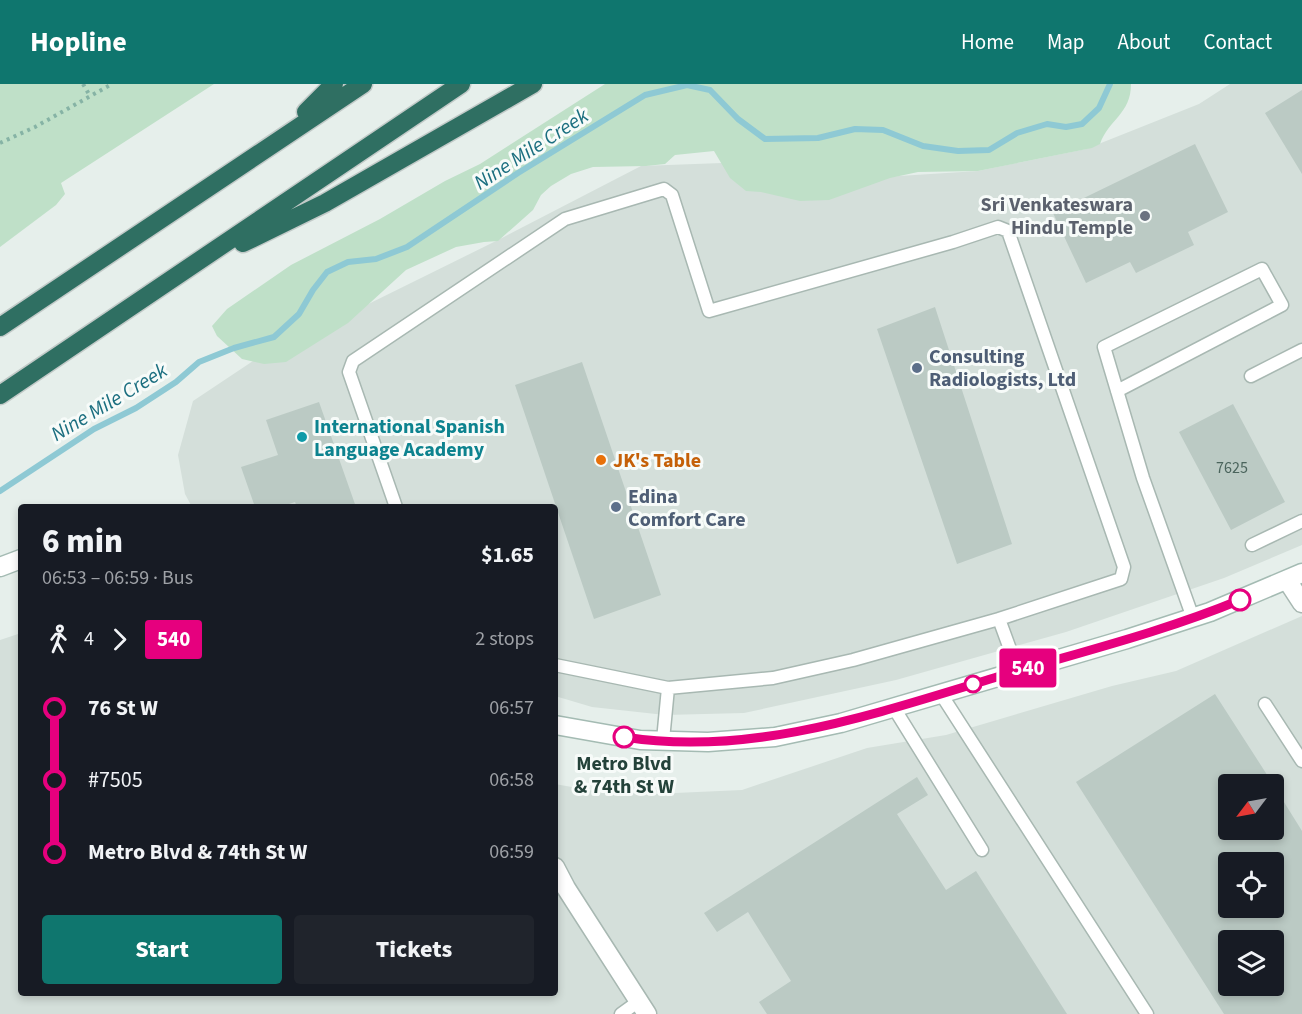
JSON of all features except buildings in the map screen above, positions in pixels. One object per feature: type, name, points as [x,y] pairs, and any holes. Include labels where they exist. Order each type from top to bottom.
[{"type":"highway","points":[[276,142],[334,84]]},
{"type":"highway","points":[[0,327],[363,84]]},
{"type":"highway","points":[[0,395],[461,84]]},
{"type":"highway","points":[[187,269],[325,203],[533,84]]},
{"type":"street","points":[[0,567],[18,560]]},
{"type":"street","points":[[558,726],[640,740],[708,742],[775,737],[841,723],[894,708],[1193,618],[1295,577],[1302,603]]},
{"type":"street","points":[[558,873],[643,1008]]},
{"type":"lane","points":[[395,504],[349,372],[353,361],[565,219],[664,189],[672,195],[709,311],[953,242],[998,227],[1008,231],[1124,567],[1121,579],[999,619],[853,660],[773,678],[668,688],[558,666]]},
{"type":"lane","points":[[1117,391],[1282,305],[1262,269],[1104,347],[1117,391],[1143,478],[1193,618]]},
{"type":"lane","points":[[1251,376],[1302,350]]},
{"type":"lane","points":[[1252,545],[1302,521]]},
{"type":"lane","points":[[999,619],[1018,671]]},
{"type":"lane","points":[[663,740],[668,688]]},
{"type":"lane","points":[[941,694],[1147,1014]]},
{"type":"lane","points":[[1265,704],[1302,761]]},
{"type":"lane","points":[[894,708],[982,850]]},
{"type":"lane","points":[[621,1014],[643,1008]]},
{"type":"path","points":[[83,84],[90,96]]},
{"type":"path","points":[[0,143],[35,127],[112,84]]},
{"type":"shaded area","points":[[1230,84],[1302,84],[1302,545],[1224,578],[1066,632],[896,680],[744,713],[665,715],[592,707],[558,697],[558,504],[190,504],[185,494],[178,455],[193,401],[253,361],[500,239],[641,166],[722,163],[753,191],[899,176],[978,171],[1086,149],[1199,104]]},
{"type":"shaded area","points":[[1302,616],[1302,1014],[0,1014],[0,640],[18,634],[18,996],[558,996],[558,785],[594,791],[653,794],[742,790],[867,748],[946,735],[1112,686],[1176,671]]},
{"type":"green space","points":[[0,84],[214,84],[61,183],[65,194],[56,205],[0,247]]},
{"type":"green space","points":[[605,84],[1131,84],[1124,110],[1104,135],[1100,144],[1092,148],[978,171],[918,172],[890,178],[829,200],[800,201],[746,191],[730,178],[714,151],[675,155],[665,164],[593,167],[571,174],[551,186],[541,195],[533,210],[498,241],[456,247],[406,270],[348,323],[286,362],[264,364],[242,359],[217,336],[212,326],[227,309],[291,265],[480,164]]},
{"type":"waterway","name":"Nine Mile Creek","points":[[0,491],[94,429],[136,408],[176,382],[199,362],[234,348],[274,337],[299,314],[327,272],[348,262],[376,259],[407,247],[518,173],[645,95],[687,85],[710,90],[738,119],[765,139],[818,138],[855,129],[883,130],[923,146],[958,151],[989,150],[1017,133],[1047,124],[1066,127],[1082,124],[1099,108],[1110,84]]},
{"type":"bus line","name":"540","points":[[624,737],[640,740],[708,742],[775,737],[841,723],[1127,639],[1240,600]]},
{"type":"place","name":"Sri Venkateswara Hindu Temple","points":[[1145,216]]},
{"type":"place","name":"Consulting Radiologists, Ltd","points":[[917,368]]},
{"type":"place","name":"International Spanish Language Academy","points":[[302,437]]},
{"type":"place","name":"JK's Table","points":[[601,460]]},
{"type":"place","name":"Edina Comfort Care","points":[[616,507]]},
{"type":"place","name":"Metro Blvd & 74th St W","points":[[624,737]]}]
